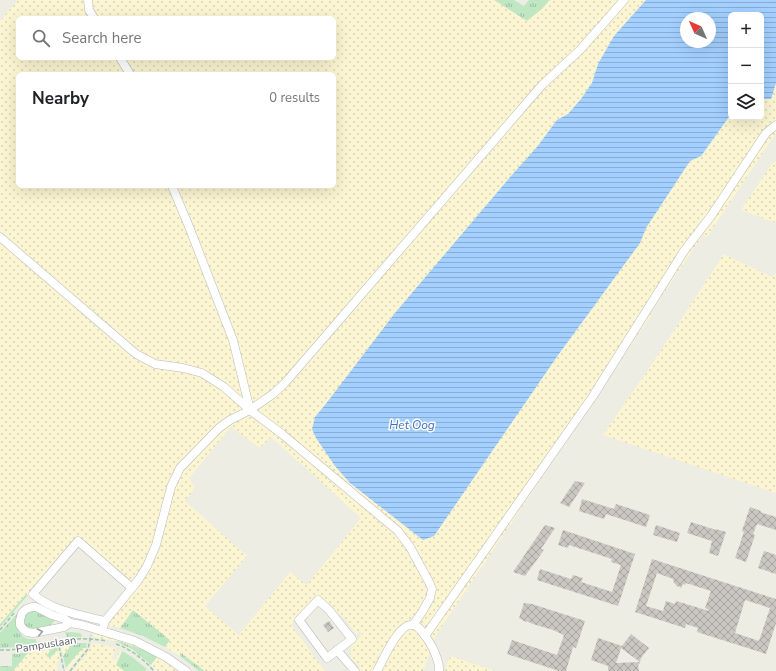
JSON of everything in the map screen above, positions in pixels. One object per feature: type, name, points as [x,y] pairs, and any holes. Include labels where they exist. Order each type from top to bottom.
[{"type":"street","points":[[88,0],[89,10],[93,16]]},
{"type":"street","points":[[102,631],[105,621],[139,579],[147,566],[156,545],[171,487],[180,468],[219,428],[274,394],[285,383],[542,85],[580,50],[624,0]]},
{"type":"street","points":[[121,60],[129,72]]},
{"type":"street","points":[[425,636],[593,396],[684,251],[711,216],[766,133],[776,125]]},
{"type":"street","points":[[173,188],[232,340],[250,410]]},
{"type":"street","points":[[0,237],[136,354],[155,364],[183,368],[202,373],[224,387],[398,531],[410,547],[432,589],[430,598],[425,608],[413,625]]},
{"type":"street","points":[[105,621],[56,608],[45,603],[33,594],[78,541],[132,588]]},
{"type":"street","points":[[318,600],[329,610],[352,639],[338,650],[327,658],[299,620],[318,600]]},
{"type":"street","name":"Pampuslaan","points":[[70,623],[64,627],[33,633],[24,630],[20,625],[20,620],[24,610],[33,607],[38,608],[52,615],[65,619],[70,623],[93,628],[144,645],[166,657],[186,671]]},
{"type":"street","points":[[378,671],[393,640],[402,630],[409,625],[413,625],[419,627],[430,642],[440,666],[439,671]]},
{"type":"street","points":[[338,650],[355,671]]},
{"type":"path","points":[[70,671],[88,649],[93,628]]},
{"type":"path","name":"Pampuslaan","points":[[0,650],[22,649],[58,640],[70,639],[108,641]]},
{"type":"path","points":[[58,640],[64,671]]},
{"type":"path","points":[[113,643],[132,651],[154,671]]},
{"type":"green space","points":[[494,0],[514,0],[524,6],[529,0],[550,0],[542,9],[527,21]]},
{"type":"green space","points":[[26,594],[28,595],[0,627],[0,624]]},
{"type":"green space","points":[[35,610],[56,619],[50,626],[38,630],[31,630],[25,624],[24,616],[27,612]]},
{"type":"green space","points":[[133,610],[170,640],[165,647],[143,636],[120,628]]},
{"type":"green space","points":[[17,614],[19,629],[22,636],[30,639],[36,639],[37,644],[0,648],[0,633]]},
{"type":"green space","points":[[65,632],[80,633],[82,636],[67,637]]},
{"type":"green space","points":[[115,641],[130,644],[158,656],[151,665],[132,649]]},
{"type":"green space","points":[[75,643],[87,643],[86,648],[78,654],[66,668],[63,656],[71,645]]},
{"type":"green space","points":[[56,645],[58,650],[50,658],[46,656],[54,646]]},
{"type":"green space","points":[[122,651],[147,669],[145,671],[124,671],[116,665]]},
{"type":"green space","points":[[29,652],[13,671],[0,671],[0,666],[12,666],[12,654]]},
{"type":"green space","points":[[180,652],[205,671],[199,671],[180,656]]},
{"type":"sand","points":[[18,0],[494,0],[527,21],[542,9],[550,0],[646,0],[614,36],[598,64],[592,83],[581,99],[568,114],[557,120],[537,147],[395,313],[315,417],[316,438],[335,466],[350,483],[430,539],[434,536],[556,358],[640,243],[646,228],[690,161],[702,156],[728,118],[728,120],[764,120],[764,99],[771,99],[776,83],[776,135],[707,237],[703,235],[651,312],[652,314],[438,632],[429,648],[431,650],[423,671],[362,671],[358,669],[360,667],[350,658],[351,646],[363,634],[359,631],[357,635],[346,620],[316,595],[291,625],[325,671],[205,671],[180,652],[180,656],[165,647],[170,640],[133,610],[120,628],[112,626],[109,629],[109,623],[138,586],[79,537],[29,596],[26,594],[0,624],[0,21]],"holes":[[[231,427],[260,448],[271,437],[361,518],[307,585],[290,572],[239,635],[205,606],[247,556],[185,501],[195,488],[189,478]]]},
{"type":"sand","points":[[776,161],[776,223],[741,210],[771,165]]},
{"type":"sand","points":[[724,254],[772,277],[776,273],[776,493],[603,435],[650,367]]},
{"type":"sand","points":[[94,632],[131,643],[148,651],[117,641],[93,637]]},
{"type":"sand","points":[[75,643],[71,645],[63,656],[61,645]]},
{"type":"sand","points":[[92,643],[116,648],[112,659],[116,660],[120,650],[122,651],[116,665],[124,671],[73,671],[89,650]]},
{"type":"sand","points":[[54,646],[46,656],[50,658],[58,650],[60,659],[56,664],[58,669],[57,671],[13,671],[29,652]]},
{"type":"sand","points":[[83,648],[86,648],[67,671],[66,668]]},
{"type":"sand","points":[[158,656],[177,669],[175,671],[157,671],[151,665]]},
{"type":"sand","points":[[451,656],[495,671],[445,671]]},
{"type":"water","name":"Het Oog","points":[[646,0],[776,0],[776,83],[771,99],[764,99],[764,12],[728,12],[728,118],[701,156],[690,161],[646,228],[640,243],[556,358],[434,536],[423,540],[350,483],[335,466],[316,438],[312,429],[315,417],[395,313],[537,147],[557,120],[568,114],[581,99],[592,83],[598,64],[614,36]]},
{"type":"building","points":[[575,481],[585,483],[569,507],[560,503]]},
{"type":"building","points":[[582,499],[614,509],[616,504],[650,515],[646,527],[606,514],[604,519],[579,511]]},
{"type":"building","points":[[750,507],[776,517],[776,530],[757,524],[746,562],[735,558],[744,532],[742,531]]},
{"type":"building","points":[[691,522],[726,532],[718,556],[709,553],[712,541],[687,533]]},
{"type":"building","points":[[545,525],[555,528],[541,549],[544,550],[525,576],[513,572]]},
{"type":"building","points":[[656,525],[680,533],[677,542],[653,535]]},
{"type":"building","points":[[563,530],[635,554],[618,606],[537,580],[540,569],[571,579],[573,575],[583,578],[581,582],[612,592],[621,565],[611,562],[612,559],[569,545],[568,548],[558,545]]},
{"type":"building","points":[[764,551],[776,555],[776,574],[758,568]]},
{"type":"building","points":[[652,559],[776,599],[776,623],[766,654],[697,632],[698,628],[686,624],[685,628],[635,612]],"holes":[[[657,573],[673,579],[674,583],[678,587],[681,588],[683,584],[685,585],[686,583],[711,591],[705,608],[709,611],[676,601],[675,604],[666,601],[663,611],[646,606]],[[745,600],[770,608],[759,641],[735,633]]]},
{"type":"building","points":[[524,603],[532,604],[585,621],[576,648],[573,647],[566,671],[559,671],[507,654],[512,640],[557,655],[564,635],[526,622],[519,618]]},
{"type":"building","points":[[329,621],[334,628],[328,632],[323,625]]},
{"type":"building","points":[[631,634],[649,648],[641,658],[640,662],[638,666],[639,671],[608,671],[608,666],[591,660],[598,638],[622,646]],"holes":[[[621,648],[640,662],[616,663]]]}]
